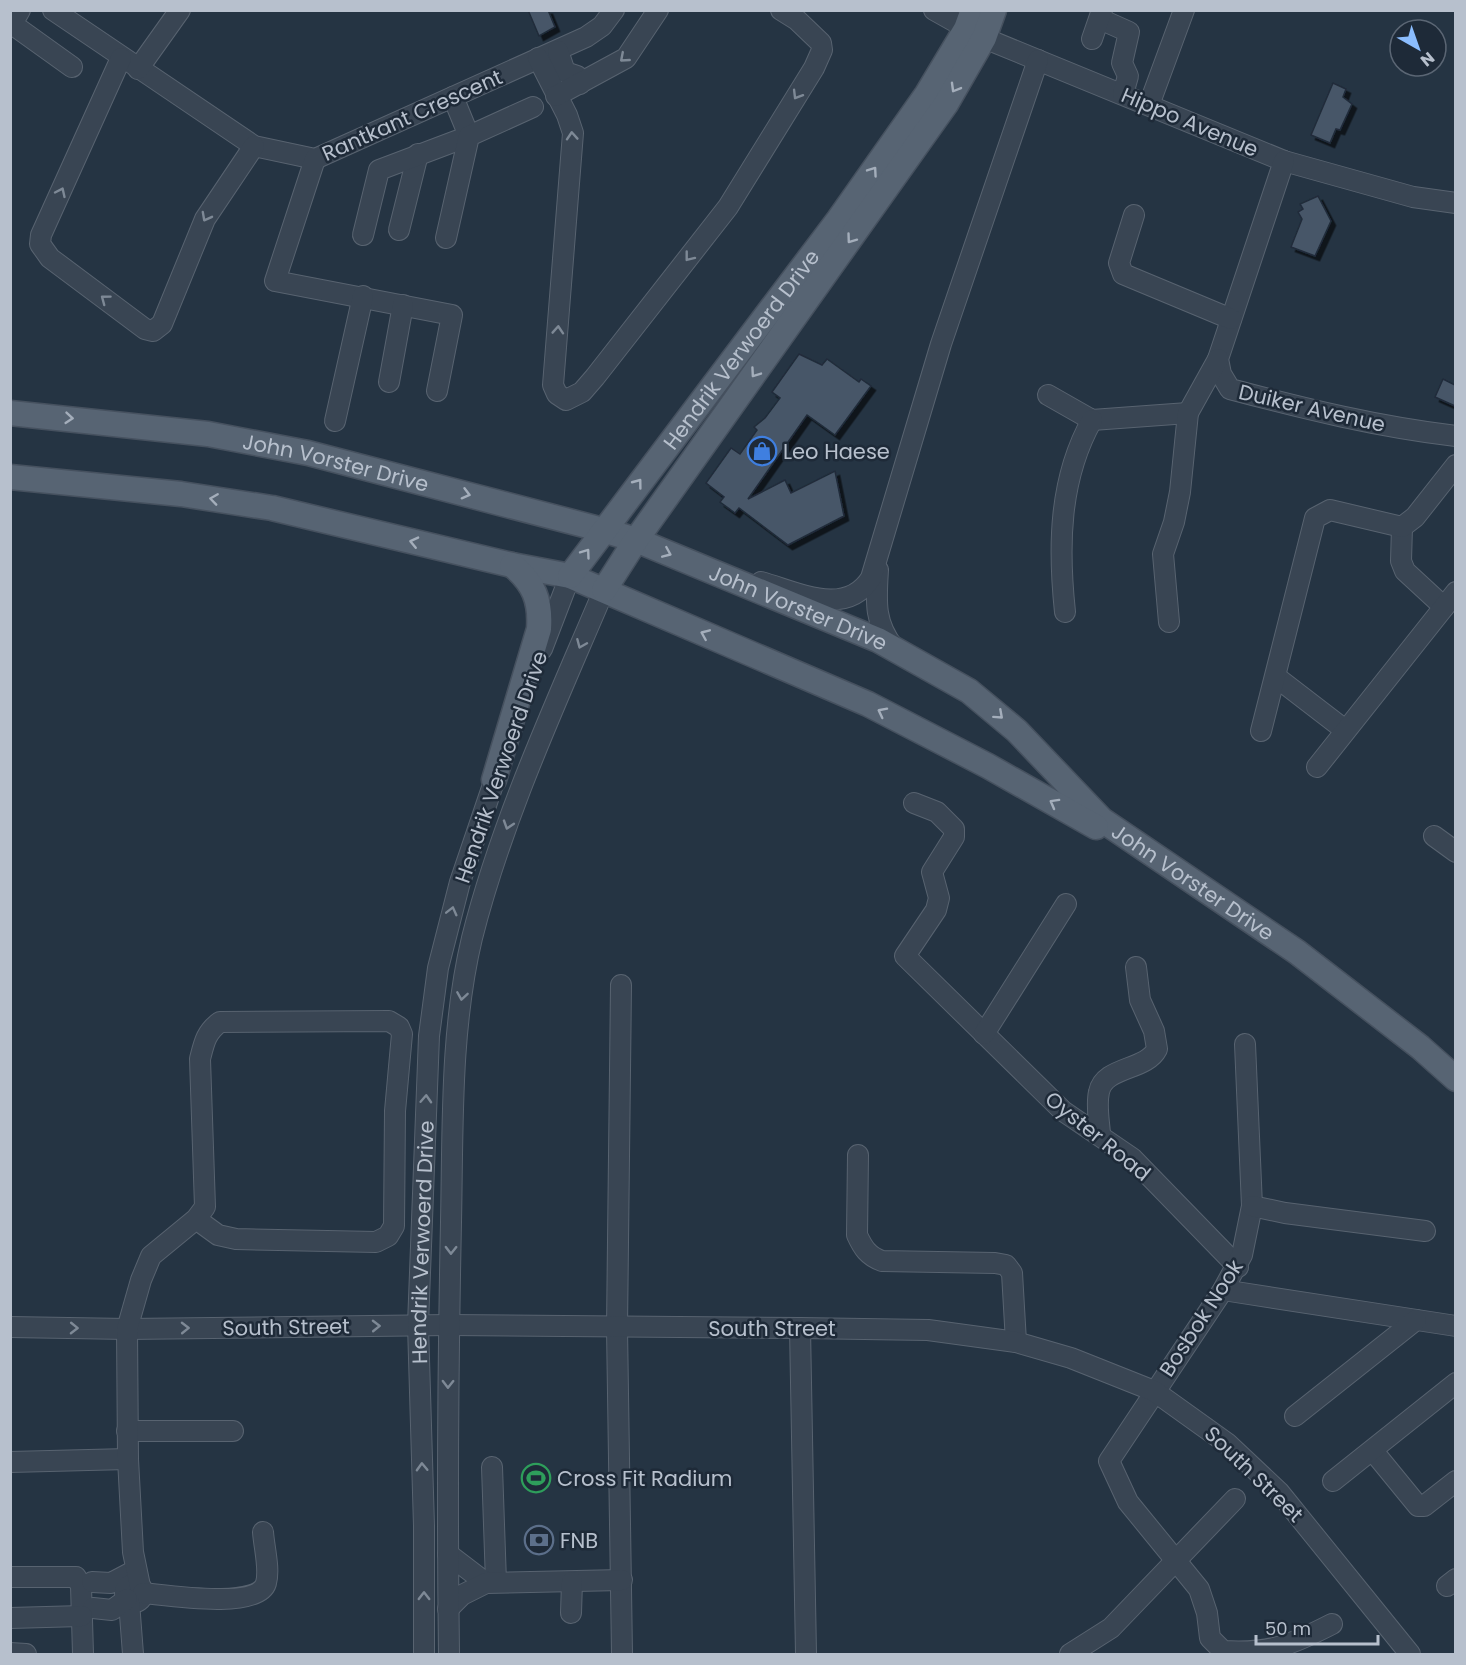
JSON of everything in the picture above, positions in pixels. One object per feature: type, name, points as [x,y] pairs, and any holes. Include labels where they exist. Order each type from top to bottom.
[{"type":"main road","name":"Hendrik Verwoerd Drive","points":[[570,576],[839,219],[974,26],[994,10]]},
{"type":"main road","name":"Hendrik Verwoerd Drive","points":[[604,590],[636,540],[946,104],[974,26]]},
{"type":"main road","name":"John Vorster Drive","points":[[10,413],[208,434],[308,453],[603,530],[636,540],[698,565],[894,648],[969,691],[994,710],[1102,820],[1298,952],[1420,1047],[1455,1079]]},
{"type":"main road","name":"John Vorster Drive","points":[[10,477],[181,494],[272,507],[512,565],[570,576],[604,590],[868,704],[988,766],[1095,826],[1220,906],[1292,958],[1414,1053],[1455,1089]]},
{"type":"main road","points":[[494,780],[538,629],[540,614],[539,604],[530,582],[512,565]]},
{"type":"street","name":"Rantkant Crescent","points":[[53,10],[254,146],[315,159],[595,33],[614,10]]},
{"type":"street","points":[[138,69],[180,10]]},
{"type":"street","points":[[556,96],[626,58],[658,10]]},
{"type":"street","points":[[538,58],[573,133],[554,385],[555,391],[566,400],[582,392],[595,377],[725,211],[814,68],[822,50],[821,43],[797,20],[781,10]]},
{"type":"street","name":"Hippo Avenue","points":[[934,10],[974,26],[1038,60],[1284,161],[1413,197],[1455,203]]},
{"type":"street","points":[[1149,105],[1184,10]]},
{"type":"street","points":[[1092,39],[1101,15],[1129,33],[1122,63],[1128,76],[1124,94]]},
{"type":"street","points":[[14,19],[72,67]]},
{"type":"street","points":[[558,51],[565,72],[576,75],[580,84]]},
{"type":"street","points":[[121,58],[41,235],[40,244],[50,258],[145,329],[153,331],[162,324],[205,219],[254,146]]},
{"type":"street","points":[[698,565],[839,602],[859,594],[871,578],[941,344],[1038,60]]},
{"type":"street","points":[[446,238],[470,136],[453,97]]},
{"type":"street","points":[[363,235],[379,170],[470,136],[533,107]]},
{"type":"street","points":[[399,230],[418,154]]},
{"type":"street","points":[[315,159],[275,281],[453,315],[437,391]]},
{"type":"street","name":"Duiker Avenue","points":[[1284,161],[1218,360],[1221,374],[1230,389],[1332,415],[1455,436]]},
{"type":"street","points":[[1134,215],[1119,263],[1123,274],[1231,319]]},
{"type":"street","points":[[335,421],[363,296]]},
{"type":"street","points":[[389,382],[403,305]]},
{"type":"street","points":[[1168,622],[1163,554],[1178,502],[1189,410],[1218,360]]},
{"type":"street","points":[[1048,395],[1092,420],[1189,410],[1230,389]]},
{"type":"street","points":[[1065,612],[1060,564],[1062,515],[1076,457],[1092,420]]},
{"type":"street","points":[[1261,731],[1315,518],[1330,510],[1387,526],[1402,527],[1414,517],[1455,465]]},
{"type":"street","points":[[1317,767],[1449,600],[1405,571],[1401,561],[1402,527]]},
{"type":"street","points":[[878,558],[878,619],[885,636],[894,648]]},
{"type":"street","name":"Hendrik Verwoerd Drive","points":[[424,1654],[424,1526],[418,1325],[430,1025],[438,968],[460,882],[494,780],[570,576]]},
{"type":"street","name":"Hendrik Verwoerd Drive","points":[[449,1654],[449,1325],[454,1066],[472,938],[513,810],[604,590]]},
{"type":"street","points":[[1276,676],[1345,730]]},
{"type":"street","name":"Oyster Road","points":[[914,803],[937,812],[954,830],[954,837],[932,872],[939,898],[936,910],[905,956],[1063,1111],[1100,1134],[1132,1158],[1238,1267]]},
{"type":"street","points":[[1434,836],[1455,852]]},
{"type":"street","points":[[984,1034],[1066,904]]},
{"type":"street","points":[[1100,1134],[1098,1097],[1101,1084],[1110,1077],[1150,1058],[1157,1049],[1156,1037],[1140,1000],[1136,967]]},
{"type":"street","points":[[621,985],[618,1328],[622,1654]]},
{"type":"street","points":[[133,1654],[133,1632],[127,1590],[133,1552],[127,1431],[127,1329],[141,1280],[152,1256],[196,1219],[205,1207],[200,1059],[204,1041],[210,1029],[220,1022],[361,1020],[389,1021],[399,1027],[402,1034],[395,1111],[396,1207],[394,1226],[388,1236],[376,1242],[236,1239],[218,1235],[196,1219]]},
{"type":"street","name":"Bosbok Nook","points":[[1178,1559],[1128,1502],[1109,1461],[1238,1267],[1246,1243],[1252,1206],[1245,1044]]},
{"type":"street","points":[[858,1155],[857,1235],[862,1246],[872,1257],[882,1261],[1006,1265],[1012,1273],[1016,1342]]},
{"type":"street","points":[[1252,1206],[1285,1213],[1425,1231]]},
{"type":"street","points":[[1223,1290],[1455,1326]]},
{"type":"street","points":[[1295,1416],[1416,1320]]},
{"type":"street","name":"South Street","points":[[14,1330],[418,1325],[800,1328],[928,1330],[1016,1342],[1071,1358],[1154,1391],[1228,1444],[1279,1492],[1410,1654]]},
{"type":"street","points":[[800,1328],[806,1654]]},
{"type":"street","points":[[1333,1481],[1455,1383]]},
{"type":"street","points":[[127,1431],[234,1431]]},
{"type":"street","points":[[1373,1451],[1418,1506],[1424,1506],[1455,1481]]},
{"type":"street","points":[[10,1462],[128,1459]]},
{"type":"street","points":[[491,1582],[492,1467]]},
{"type":"street","points":[[1070,1654],[1111,1628],[1235,1499]]},
{"type":"street","points":[[127,1590],[237,1599],[254,1596],[261,1592],[267,1580],[263,1532]]},
{"type":"street","points":[[448,1554],[491,1582]]},
{"type":"street","points":[[1178,1559],[1199,1588],[1208,1613],[1210,1638],[1223,1651],[1250,1653],[1287,1647],[1332,1624]]},
{"type":"street","points":[[10,1577],[76,1577],[81,1586],[87,1612],[83,1654]]},
{"type":"street","points":[[448,1609],[462,1595],[491,1582],[622,1580]]},
{"type":"street","points":[[571,1613],[572,1582]]},
{"type":"street","points":[[10,1618],[112,1610],[127,1590]]},
{"type":"street","points":[[10,1653],[26,1654]]},
{"type":"building","points":[[528,10],[548,10],[555,27],[539,36]]},
{"type":"building","points":[[1333,83],[1346,89],[1343,97],[1352,104],[1340,130],[1336,129],[1330,143],[1311,135]]},
{"type":"building","points":[[1318,196],[1331,221],[1315,256],[1291,247],[1302,219],[1298,212],[1303,209],[1300,204]]},
{"type":"building","name":"Leo Haese","points":[[799,354],[822,365],[827,359],[859,382],[861,379],[871,386],[835,435],[807,415],[748,499],[785,480],[791,493],[835,471],[844,516],[788,545],[739,508],[735,513],[720,502],[724,497],[706,483],[731,448],[740,454],[757,430],[754,427],[765,418],[780,398],[772,392]]},
{"type":"building","points":[[1443,379],[1455,385],[1455,406],[1435,397]]},
{"type":"place","name":"Leo Haese","points":[[762,451]]},
{"type":"place","name":"Cross Fit Radium","points":[[536,1478]]},
{"type":"place","name":"FNB","points":[[539,1540]]}]
